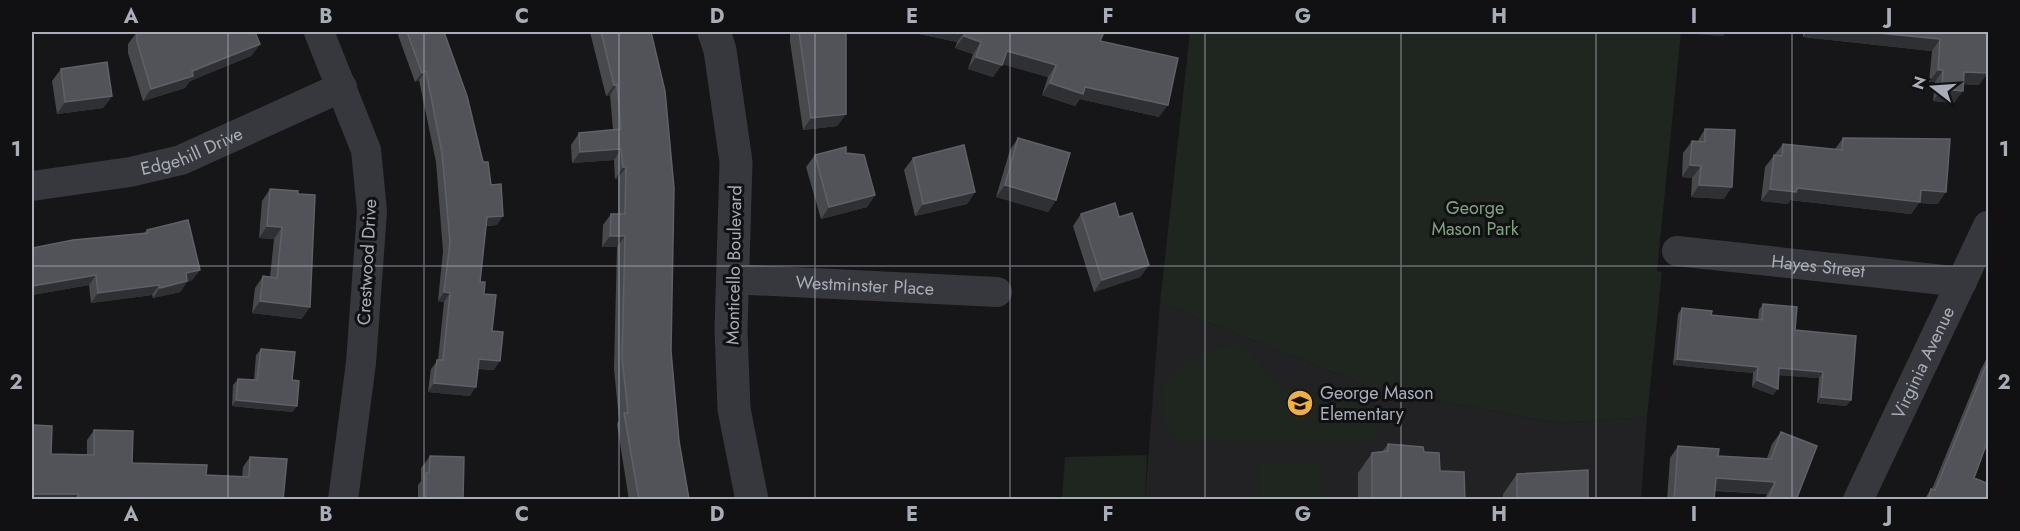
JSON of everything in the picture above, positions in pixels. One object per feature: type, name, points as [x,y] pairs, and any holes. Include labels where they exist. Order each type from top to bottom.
[{"type":"street","name":"Crestwood Drive","points":[[319,32],[366,150],[372,212],[361,363],[343,500]]},
{"type":"street","name":"Monticello Boulevard","points":[[714,32],[720,50],[736,162],[731,279],[734,409],[752,500]]},
{"type":"street","name":"Edgehill Drive","points":[[32,186],[130,172],[181,160],[342,87]]},
{"type":"street","name":"Virginia Avenue","points":[[1858,500],[1989,226]]},
{"type":"street","name":"Hayes Street","points":[[1677,251],[1962,282]]},
{"type":"street","name":"Westminster Place","points":[[731,279],[997,292]]},
{"type":"shaded area","name":"George Mason Elementary","points":[[1160,303],[1372,388],[1556,423],[1647,417],[1641,499],[1145,500]]},
{"type":"green space","name":"George Mason Park","points":[[1190,32],[1681,32],[1657,271],[1662,272],[1647,417],[1556,423],[1372,388],[1160,303]]},
{"type":"green space","points":[[1241,344],[1275,379],[1297,395],[1315,397],[1353,393],[1372,394],[1369,411],[1381,415],[1376,441],[1175,442],[1175,436],[1168,429],[1162,414],[1164,389],[1170,376],[1187,361],[1209,351]]},
{"type":"green space","points":[[1147,455],[1145,499],[1062,499],[1065,457]]},
{"type":"green space","points":[[1321,461],[1321,499],[1258,499],[1259,463]]},
{"type":"building","points":[[137,32],[255,32],[260,44],[192,71],[193,76],[151,89],[137,41]]},
{"type":"building","points":[[407,32],[444,32],[467,96],[483,162],[488,162],[491,185],[501,184],[503,216],[487,217],[480,282],[485,282],[484,294],[496,295],[492,331],[503,332],[500,361],[479,359],[476,387],[434,383],[437,360],[443,360],[450,293],[444,292],[450,242],[442,153],[426,71],[422,73]]},
{"type":"building","points":[[601,32],[651,32],[665,91],[674,188],[671,351],[679,441],[689,499],[639,500],[624,413],[628,413],[622,358],[625,236],[610,236],[611,214],[625,214],[626,167],[623,167],[621,149],[580,152],[579,133],[621,129],[617,84],[614,85]]},
{"type":"building","points":[[799,32],[846,32],[846,114],[811,118]]},
{"type":"building","points":[[965,32],[1104,32],[1100,41],[1178,58],[1168,105],[1085,87],[1083,94],[1050,83],[1056,65],[1007,51],[1002,65],[976,57],[981,42],[964,36]]},
{"type":"building","points":[[1868,32],[1989,32],[1988,73],[1964,72],[1963,91],[1942,89],[1943,70],[1938,70],[1940,39]]},
{"type":"building","points":[[107,62],[112,96],[65,102],[61,69]]},
{"type":"building","points":[[1705,129],[1735,130],[1732,187],[1699,185],[1701,166],[1690,165],[1692,141],[1705,142]]},
{"type":"building","points":[[1018,138],[1070,153],[1056,200],[1005,185]]},
{"type":"building","points":[[1843,138],[1950,139],[1946,192],[1921,190],[1920,202],[1797,188],[1796,192],[1770,189],[1774,155],[1782,156],[1783,144],[1842,150]]},
{"type":"building","points":[[964,145],[975,192],[923,204],[913,158]]},
{"type":"building","points":[[846,147],[846,153],[864,155],[875,195],[829,207],[815,155]]},
{"type":"building","points":[[270,189],[315,195],[310,307],[260,301],[263,276],[277,278],[282,227],[267,226]]},
{"type":"building","points":[[1115,203],[1119,217],[1132,213],[1149,265],[1102,280],[1081,214]]},
{"type":"building","points":[[188,220],[200,270],[186,273],[187,281],[160,288],[159,285],[98,293],[96,275],[32,286],[32,248],[73,240],[148,233],[147,230]]},
{"type":"building","points":[[1763,304],[1797,307],[1795,330],[1856,336],[1851,400],[1821,397],[1823,372],[1779,368],[1778,389],[1757,380],[1758,367],[1677,359],[1682,308],[1712,311],[1711,315],[1762,320]]},
{"type":"building","points":[[261,349],[295,352],[292,380],[299,381],[297,406],[236,400],[238,379],[257,380]]},
{"type":"building","points":[[1989,358],[1989,437],[1974,478],[1989,484],[1989,500],[1928,500],[1931,489],[1935,490]]},
{"type":"building","points":[[32,425],[52,426],[51,454],[94,455],[94,430],[133,431],[132,463],[207,465],[206,475],[249,477],[250,457],[287,459],[283,500],[149,500],[78,498],[78,494],[32,494]]},
{"type":"building","points":[[1781,432],[1817,446],[1796,500],[1768,500],[1775,482],[1716,478],[1714,500],[1674,500],[1678,446],[1719,449],[1718,456],[1771,459]]},
{"type":"building","points":[[1388,444],[1423,447],[1424,452],[1439,453],[1440,471],[1464,472],[1465,500],[1372,500],[1372,453],[1388,451]]},
{"type":"building","points":[[430,456],[464,457],[463,500],[426,500],[426,473],[429,473]]},
{"type":"building","points":[[1588,470],[1588,500],[1517,500],[1517,474]]},
{"type":"place","name":"George Mason Elementary","points":[[1300,403]]}]
